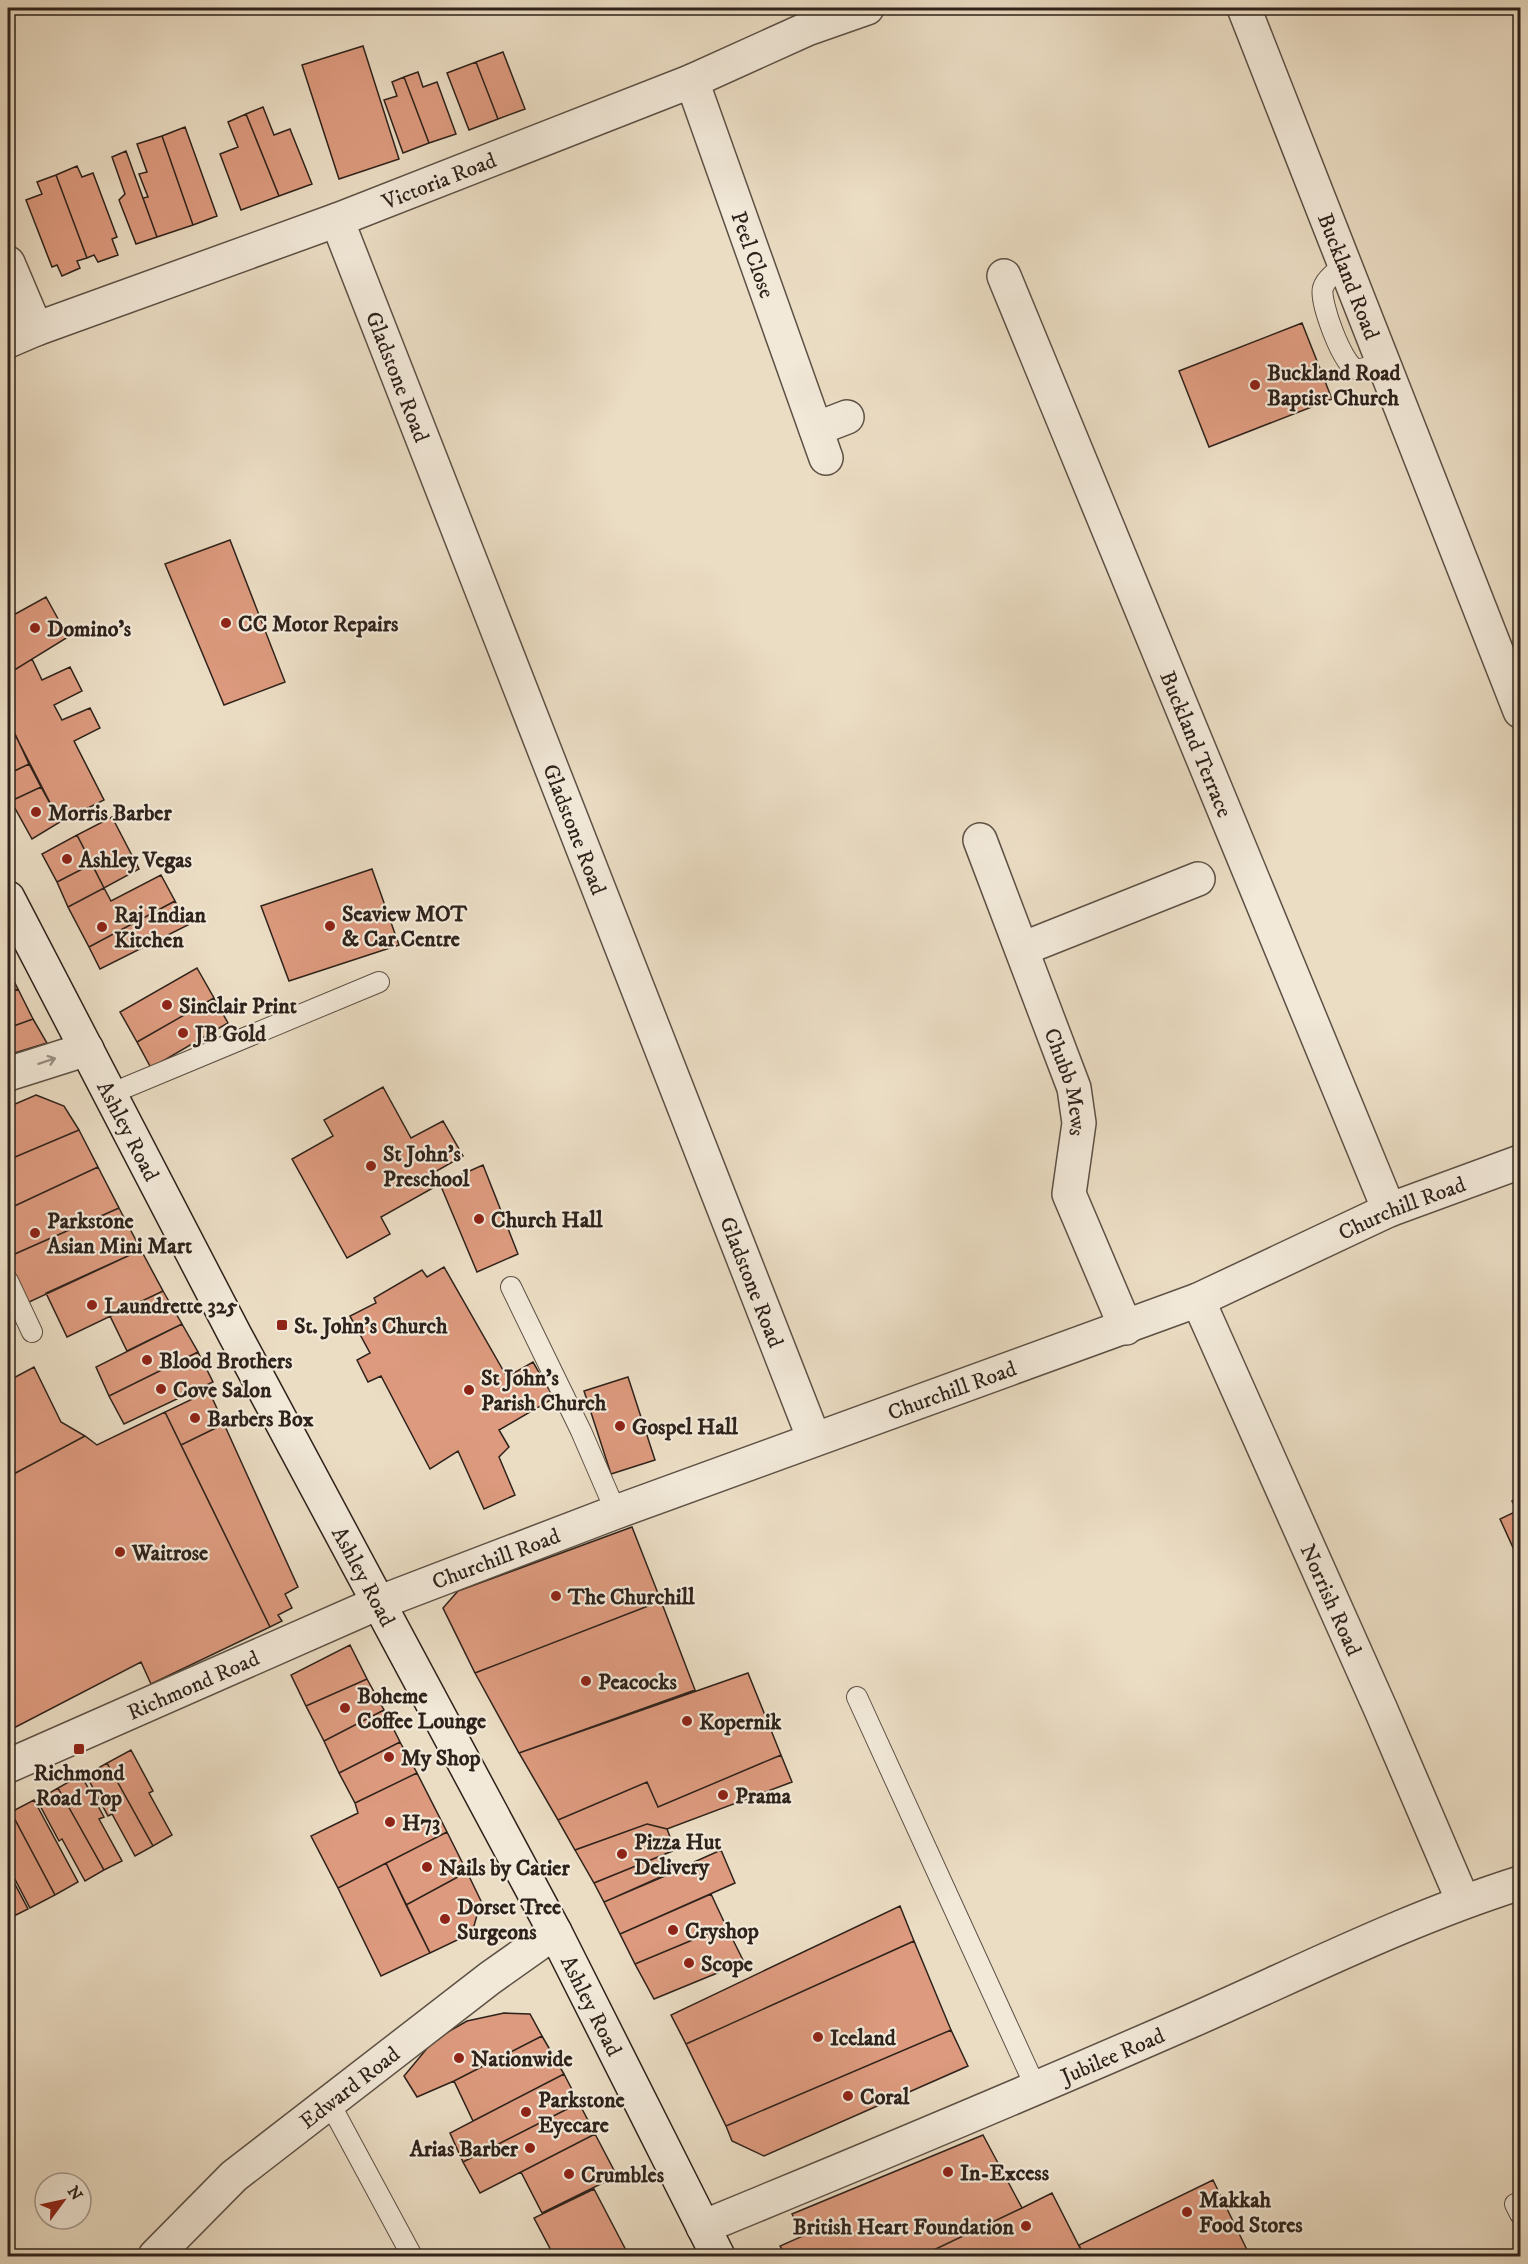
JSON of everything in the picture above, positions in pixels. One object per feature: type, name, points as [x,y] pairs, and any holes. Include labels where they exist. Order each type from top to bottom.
[{"type":"street","name":"Victoria Road","points":[[22,335],[337,220],[692,81],[803,18],[867,8]]},
{"type":"street","name":"Buckland Road","points":[[1244,8],[1521,711]]},
{"type":"street","name":"Peel Close","points":[[692,81],[821,443],[847,417]]},
{"type":"street","name":"Gladstone Road","points":[[337,220],[814,1439]]},
{"type":"street","points":[[8,263],[22,335]]},
{"type":"street","name":"Buckland Terrace","points":[[1004,276],[1389,1210]]},
{"type":"street","name":"Chubb Mews","points":[[980,840],[1074,1088],[1079,1123],[1069,1194],[1126,1328]]},
{"type":"street","points":[[1022,949],[1198,879]]},
{"type":"street","name":"Ashley Road","points":[[8,898],[378,1603],[555,1932],[718,2256]]},
{"type":"street","points":[[8,1074],[87,1048]]},
{"type":"street","name":"Churchill Road","points":[[378,1603],[814,1439],[1126,1328],[1198,1300],[1389,1210],[1521,1162]]},
{"type":"street","name":"Norrish Road","points":[[1198,1300],[1381,1710],[1463,1901]]},
{"type":"street","name":"Richmond Road","points":[[8,1766],[378,1603]]},
{"type":"street","name":"Jubilee Road","points":[[703,2227],[1036,2088],[1402,1926],[1463,1901],[1521,1883]]},
{"type":"street","name":"Edward Road","points":[[154,2256],[234,2176],[490,1978],[555,1932]]},
{"type":"lane","points":[[110,1094],[379,982]]},
{"type":"lane","points":[[8,1281],[32,1332]]},
{"type":"lane","points":[[511,1287],[581,1431],[616,1512]]},
{"type":"lane","points":[[857,1697],[1036,2088]]},
{"type":"lane","points":[[329,2102],[412,2256]]},
{"type":"building","points":[[363,46],[399,159],[339,179],[302,65]]},
{"type":"building","points":[[503,52],[525,109],[498,119],[476,62]]},
{"type":"building","points":[[476,62],[498,119],[469,130],[447,73]]},
{"type":"building","points":[[418,72],[423,87],[437,82],[456,134],[429,143],[404,77]]},
{"type":"building","points":[[404,77],[429,143],[403,153],[384,100],[397,96],[392,82]]},
{"type":"building","points":[[263,107],[274,135],[290,129],[312,184],[279,196],[246,114]]},
{"type":"building","points":[[246,114],[279,196],[241,210],[220,154],[238,147],[228,122]]},
{"type":"building","points":[[185,127],[217,216],[193,225],[162,136]]},
{"type":"building","points":[[162,136],[193,225],[157,237],[143,198],[148,197],[139,174],[147,172],[137,144]]},
{"type":"building","points":[[126,151],[157,237],[136,244],[119,200],[125,194],[112,157]]},
{"type":"building","points":[[77,166],[82,177],[93,173],[117,237],[112,239],[118,255],[98,262],[94,255],[87,258],[56,175]]},
{"type":"building","points":[[56,175],[87,258],[77,261],[80,268],[62,276],[57,265],[52,267],[26,200],[42,194],[37,182]]},
{"type":"building","name":"Buckland Road Baptist Church","points":[[1302,323],[1332,399],[1209,447],[1179,371]]},
{"type":"building","name":"CC Motor Repairs","points":[[230,540],[285,682],[224,705],[165,564]]},
{"type":"building","name":"Domino's","points":[[46,597],[68,637],[8,674],[8,618]]},
{"type":"building","points":[[32,659],[42,680],[70,667],[82,691],[54,705],[62,720],[90,708],[100,728],[74,741],[104,800],[60,822],[8,721],[8,674]]},
{"type":"building","points":[[8,721],[16,736],[8,741]]},
{"type":"building","points":[[16,736],[29,764],[8,774],[8,741]]},
{"type":"building","points":[[29,764],[41,787],[11,801],[8,793],[8,774]]},
{"type":"building","name":"Morris Barber","points":[[41,787],[60,822],[32,839],[11,801]]},
{"type":"building","points":[[112,817],[139,869],[104,888],[77,835]]},
{"type":"building","name":"Ashley Vegas","points":[[77,835],[92,864],[57,882],[42,854]]},
{"type":"building","points":[[92,864],[104,888],[68,907],[57,882]]},
{"type":"building","name":"Seaview MOT & Car Centre","points":[[372,869],[399,945],[289,981],[261,906]]},
{"type":"building","name":"Raj Indian Kitchen","points":[[161,875],[175,901],[89,947],[68,907],[104,888],[111,901]]},
{"type":"building","points":[[175,901],[188,925],[100,969],[89,947]]},
{"type":"building","name":"Sinclair Print","points":[[197,968],[214,998],[137,1042],[120,1012]]},
{"type":"building","points":[[8,969],[18,989],[8,993]]},
{"type":"building","points":[[18,989],[33,1019],[8,1028],[8,993]]},
{"type":"building","name":"JB Gold","points":[[214,998],[228,1023],[151,1068],[137,1042]]},
{"type":"building","points":[[33,1019],[47,1043],[8,1055],[8,1028]]},
{"type":"building","name":"St John's Preschool","points":[[383,1087],[411,1138],[443,1121],[463,1156],[433,1173],[440,1184],[381,1217],[390,1234],[347,1258],[292,1159],[333,1136],[324,1120]]},
{"type":"building","points":[[36,1095],[64,1106],[79,1130],[8,1160],[8,1107]]},
{"type":"building","points":[[79,1130],[98,1167],[8,1209],[8,1160]]},
{"type":"building","name":"Church Hall","points":[[483,1165],[518,1254],[477,1272],[440,1184]]},
{"type":"building","name":"Parkstone Asian Mini Mart","points":[[98,1167],[119,1208],[8,1257],[8,1209]]},
{"type":"building","points":[[119,1208],[141,1250],[27,1303],[8,1257]]},
{"type":"building","name":"Laundrette 325","points":[[141,1250],[163,1291],[67,1337],[46,1293]]},
{"type":"building","name":"St John's Parish Church","points":[[444,1267],[507,1377],[533,1362],[554,1398],[499,1430],[509,1447],[499,1457],[515,1495],[484,1509],[458,1451],[430,1469],[381,1376],[368,1382],[357,1360],[370,1353],[350,1316],[376,1303],[374,1298],[422,1270],[427,1277]]},
{"type":"building","points":[[163,1291],[182,1324],[127,1351],[110,1316]]},
{"type":"building","name":"Blood Brothers","points":[[182,1324],[198,1352],[109,1396],[96,1367]]},
{"type":"building","name":"Cove Salon","points":[[198,1352],[213,1382],[124,1424],[109,1396]]},
{"type":"building","points":[[34,1367],[61,1422],[85,1436],[8,1477],[8,1381]]},
{"type":"building","name":"Gospel Hall","points":[[628,1377],[655,1460],[611,1474],[584,1391]]},
{"type":"building","name":"Barbers Box","points":[[209,1391],[224,1424],[181,1445],[165,1412]]},
{"type":"building","name":"Waitrose","points":[[165,1412],[270,1627],[151,1684],[141,1662],[8,1731],[8,1477],[85,1436],[97,1445]]},
{"type":"building","points":[[224,1424],[298,1587],[285,1594],[292,1608],[278,1615],[282,1621],[270,1627],[181,1445]]},
{"type":"building","points":[[1520,1496],[1520,1563],[1500,1519],[1517,1511],[1512,1501]]},
{"type":"building","name":"The Churchill","points":[[632,1527],[661,1601],[475,1673],[443,1608],[458,1591]]},
{"type":"building","name":"Peacocks","points":[[661,1601],[695,1690],[519,1753],[475,1673]]},
{"type":"building","points":[[350,1645],[367,1679],[306,1706],[291,1675]]},
{"type":"building","name":"Kopernik","points":[[748,1673],[781,1755],[658,1807],[647,1782],[558,1820],[519,1753]]},
{"type":"building","name":"Boheme Coffee Lounge","points":[[367,1679],[384,1710],[324,1741],[306,1706]]},
{"type":"building","points":[[384,1710],[400,1742],[339,1773],[324,1741]]},
{"type":"building","name":"My Shop","points":[[400,1742],[417,1773],[355,1803],[339,1773]]},
{"type":"building","points":[[131,1750],[153,1791],[149,1793],[172,1835],[153,1846],[107,1763]]},
{"type":"building","name":"Prama","points":[[781,1755],[792,1782],[667,1829],[647,1824],[575,1850],[558,1820],[647,1782],[658,1807]]},
{"type":"building","points":[[107,1763],[153,1846],[135,1856],[112,1814],[108,1816],[86,1775]]},
{"type":"building","name":"H73","points":[[417,1773],[447,1832],[338,1888],[311,1836],[358,1813],[355,1803]]},
{"type":"building","points":[[81,1775],[104,1817],[99,1819],[122,1861],[104,1870],[58,1788]]},
{"type":"building","points":[[58,1788],[104,1870],[85,1881],[62,1839],[59,1841],[37,1800]]},
{"type":"building","points":[[34,1800],[78,1882],[55,1895],[11,1812]]},
{"type":"building","points":[[11,1812],[55,1895],[30,1908],[8,1866],[8,1814]]},
{"type":"building","name":"Pizza Hut Delivery","points":[[647,1824],[667,1829],[675,1850],[594,1883],[575,1850]]},
{"type":"building","name":"Nails by Catier","points":[[447,1832],[467,1872],[406,1905],[386,1863]]},
{"type":"building","points":[[721,1850],[735,1883],[620,1934],[604,1902]]},
{"type":"building","points":[[658,1857],[667,1875],[604,1902],[594,1883]]},
{"type":"building","points":[[386,1863],[430,1953],[381,1976],[338,1888]]},
{"type":"building","points":[[8,1871],[28,1909],[8,1919]]},
{"type":"building","name":"Dorset Tree Surgeons","points":[[467,1872],[481,1901],[472,1933],[430,1953],[406,1905]]},
{"type":"building","name":"Cryshop","points":[[711,1894],[726,1926],[635,1964],[620,1934]]},
{"type":"building","points":[[900,1906],[914,1941],[686,2044],[671,2015]]},
{"type":"building","name":"Scope","points":[[726,1926],[744,1962],[654,1999],[635,1964]]},
{"type":"building","name":"Iceland","points":[[914,1941],[951,2030],[726,2126],[686,2044]]},
{"type":"building","name":"Nationwide","points":[[504,2013],[530,2014],[542,2036],[454,2081],[417,2097],[404,2076],[434,2040],[467,2021]]},
{"type":"building","name":"Coral","points":[[951,2030],[968,2066],[764,2156],[732,2141],[726,2126]]},
{"type":"building","points":[[542,2036],[564,2074],[473,2121],[454,2081]]},
{"type":"building","name":"Parkstone Eyecare","points":[[564,2074],[579,2103],[463,2162],[450,2133]]},
{"type":"building","name":"Arias Barber","points":[[579,2103],[595,2134],[480,2193],[463,2162]]},
{"type":"building","name":"Crumbles","points":[[595,2134],[617,2176],[542,2213],[521,2172]]},
{"type":"building","name":"In-Excess","points":[[983,2135],[1022,2208],[921,2256],[786,2256],[780,2246],[803,2236],[792,2214]]},
{"type":"building","name":"Makkah Food Stores","points":[[1213,2180],[1250,2256],[1084,2256],[1079,2245]]},
{"type":"building","points":[[594,2189],[629,2256],[554,2256],[534,2218]]},
{"type":"building","name":"British Heart Foundation","points":[[1052,2193],[1084,2256],[921,2256],[1022,2208]]},
{"type":"place","name":"Buckland Road Baptist Church","points":[[1255,385]]},
{"type":"place","name":"CC Motor Repairs","points":[[226,623]]},
{"type":"place","name":"Domino's","points":[[35,628]]},
{"type":"place","name":"Morris Barber","points":[[36,812]]},
{"type":"place","name":"Ashley Vegas","points":[[67,859]]},
{"type":"place","name":"Seaview MOT & Car Centre","points":[[330,926]]},
{"type":"place","name":"Raj Indian Kitchen","points":[[102,927]]},
{"type":"place","name":"Sinclair Print","points":[[167,1005]]},
{"type":"place","name":"JB Gold","points":[[183,1033]]},
{"type":"place","name":"St John's Preschool","points":[[371,1166]]},
{"type":"place","name":"Church Hall","points":[[479,1219]]},
{"type":"place","name":"Parkstone Asian Mini Mart","points":[[35,1233]]},
{"type":"place","name":"Laundrette 325","points":[[92,1305]]},
{"type":"place","name":"St. John's Church","points":[[282,1325]]},
{"type":"place","name":"Blood Brothers","points":[[147,1360]]},
{"type":"place","name":"Cove Salon","points":[[161,1389]]},
{"type":"place","name":"St John's Parish Church","points":[[469,1390]]},
{"type":"place","name":"Barbers Box","points":[[195,1418]]},
{"type":"place","name":"Gospel Hall","points":[[620,1426]]},
{"type":"place","name":"Waitrose","points":[[120,1552]]},
{"type":"place","name":"The Churchill","points":[[556,1596]]},
{"type":"place","name":"Peacocks","points":[[586,1681]]},
{"type":"place","name":"Boheme Coffee Lounge","points":[[345,1708]]},
{"type":"place","name":"Kopernik","points":[[687,1721]]},
{"type":"place","name":"Richmond Road Top","points":[[79,1749]]},
{"type":"place","name":"My Shop","points":[[389,1757]]},
{"type":"place","name":"Prama","points":[[723,1795]]},
{"type":"place","name":"H73","points":[[390,1822]]},
{"type":"place","name":"Pizza Hut Delivery","points":[[622,1854]]},
{"type":"place","name":"Nails by Catier","points":[[427,1867]]},
{"type":"place","name":"Dorset Tree Surgeons","points":[[445,1919]]},
{"type":"place","name":"Cryshop","points":[[673,1930]]},
{"type":"place","name":"Scope","points":[[689,1963]]},
{"type":"place","name":"Iceland","points":[[818,2037]]},
{"type":"place","name":"Nationwide","points":[[459,2058]]},
{"type":"place","name":"Coral","points":[[848,2096]]},
{"type":"place","name":"Parkstone Eyecare","points":[[526,2112]]},
{"type":"place","name":"Arias Barber","points":[[530,2148]]},
{"type":"place","name":"In-Excess","points":[[948,2172]]},
{"type":"place","name":"Crumbles","points":[[569,2174]]},
{"type":"place","name":"Makkah Food Stores","points":[[1187,2212]]},
{"type":"place","name":"British Heart Foundation","points":[[1026,2226]]}]
